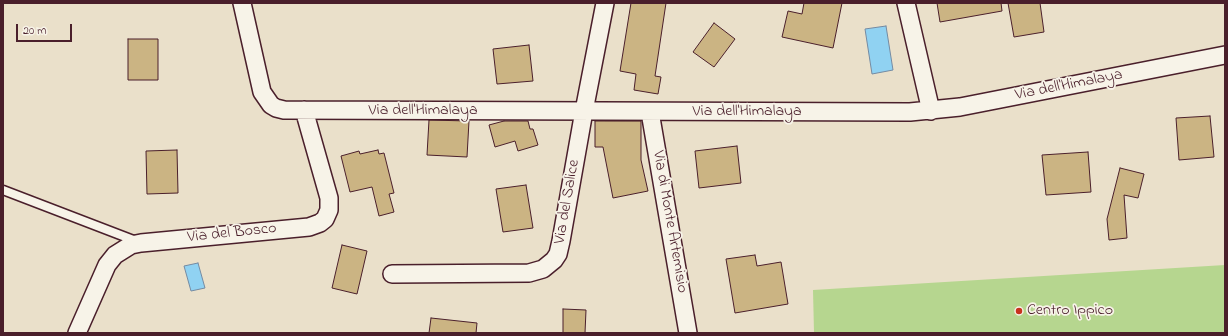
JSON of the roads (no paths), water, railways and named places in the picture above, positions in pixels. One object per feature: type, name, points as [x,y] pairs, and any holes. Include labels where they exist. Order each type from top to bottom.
[{"type":"street","name":"Via dell'Himalaya","points":[[242,3],[260,86],[267,101],[280,110],[650,112],[876,112],[931,110],[966,106],[1225,56]]},
{"type":"street","name":"Via del Salice","points":[[392,274],[524,273],[535,271],[549,265],[554,260],[560,248],[604,3]]},
{"type":"street","points":[[906,3],[931,110]]},
{"type":"street","name":"Via del Bosco","points":[[77,333],[110,260],[125,248],[141,243],[309,227],[320,223],[329,210],[329,198],[304,110]]},
{"type":"street","name":"Via di Monte Artemisio","points":[[650,112],[688,333]]},
{"type":"lane","points":[[3,190],[141,243]]},
{"type":"water","points":[[886,26],[893,70],[872,74],[865,29]]},
{"type":"water","points":[[198,263],[205,288],[191,291],[184,266]]},
{"type":"place","name":"Centro Ippico","points":[[1019,311]]}]
